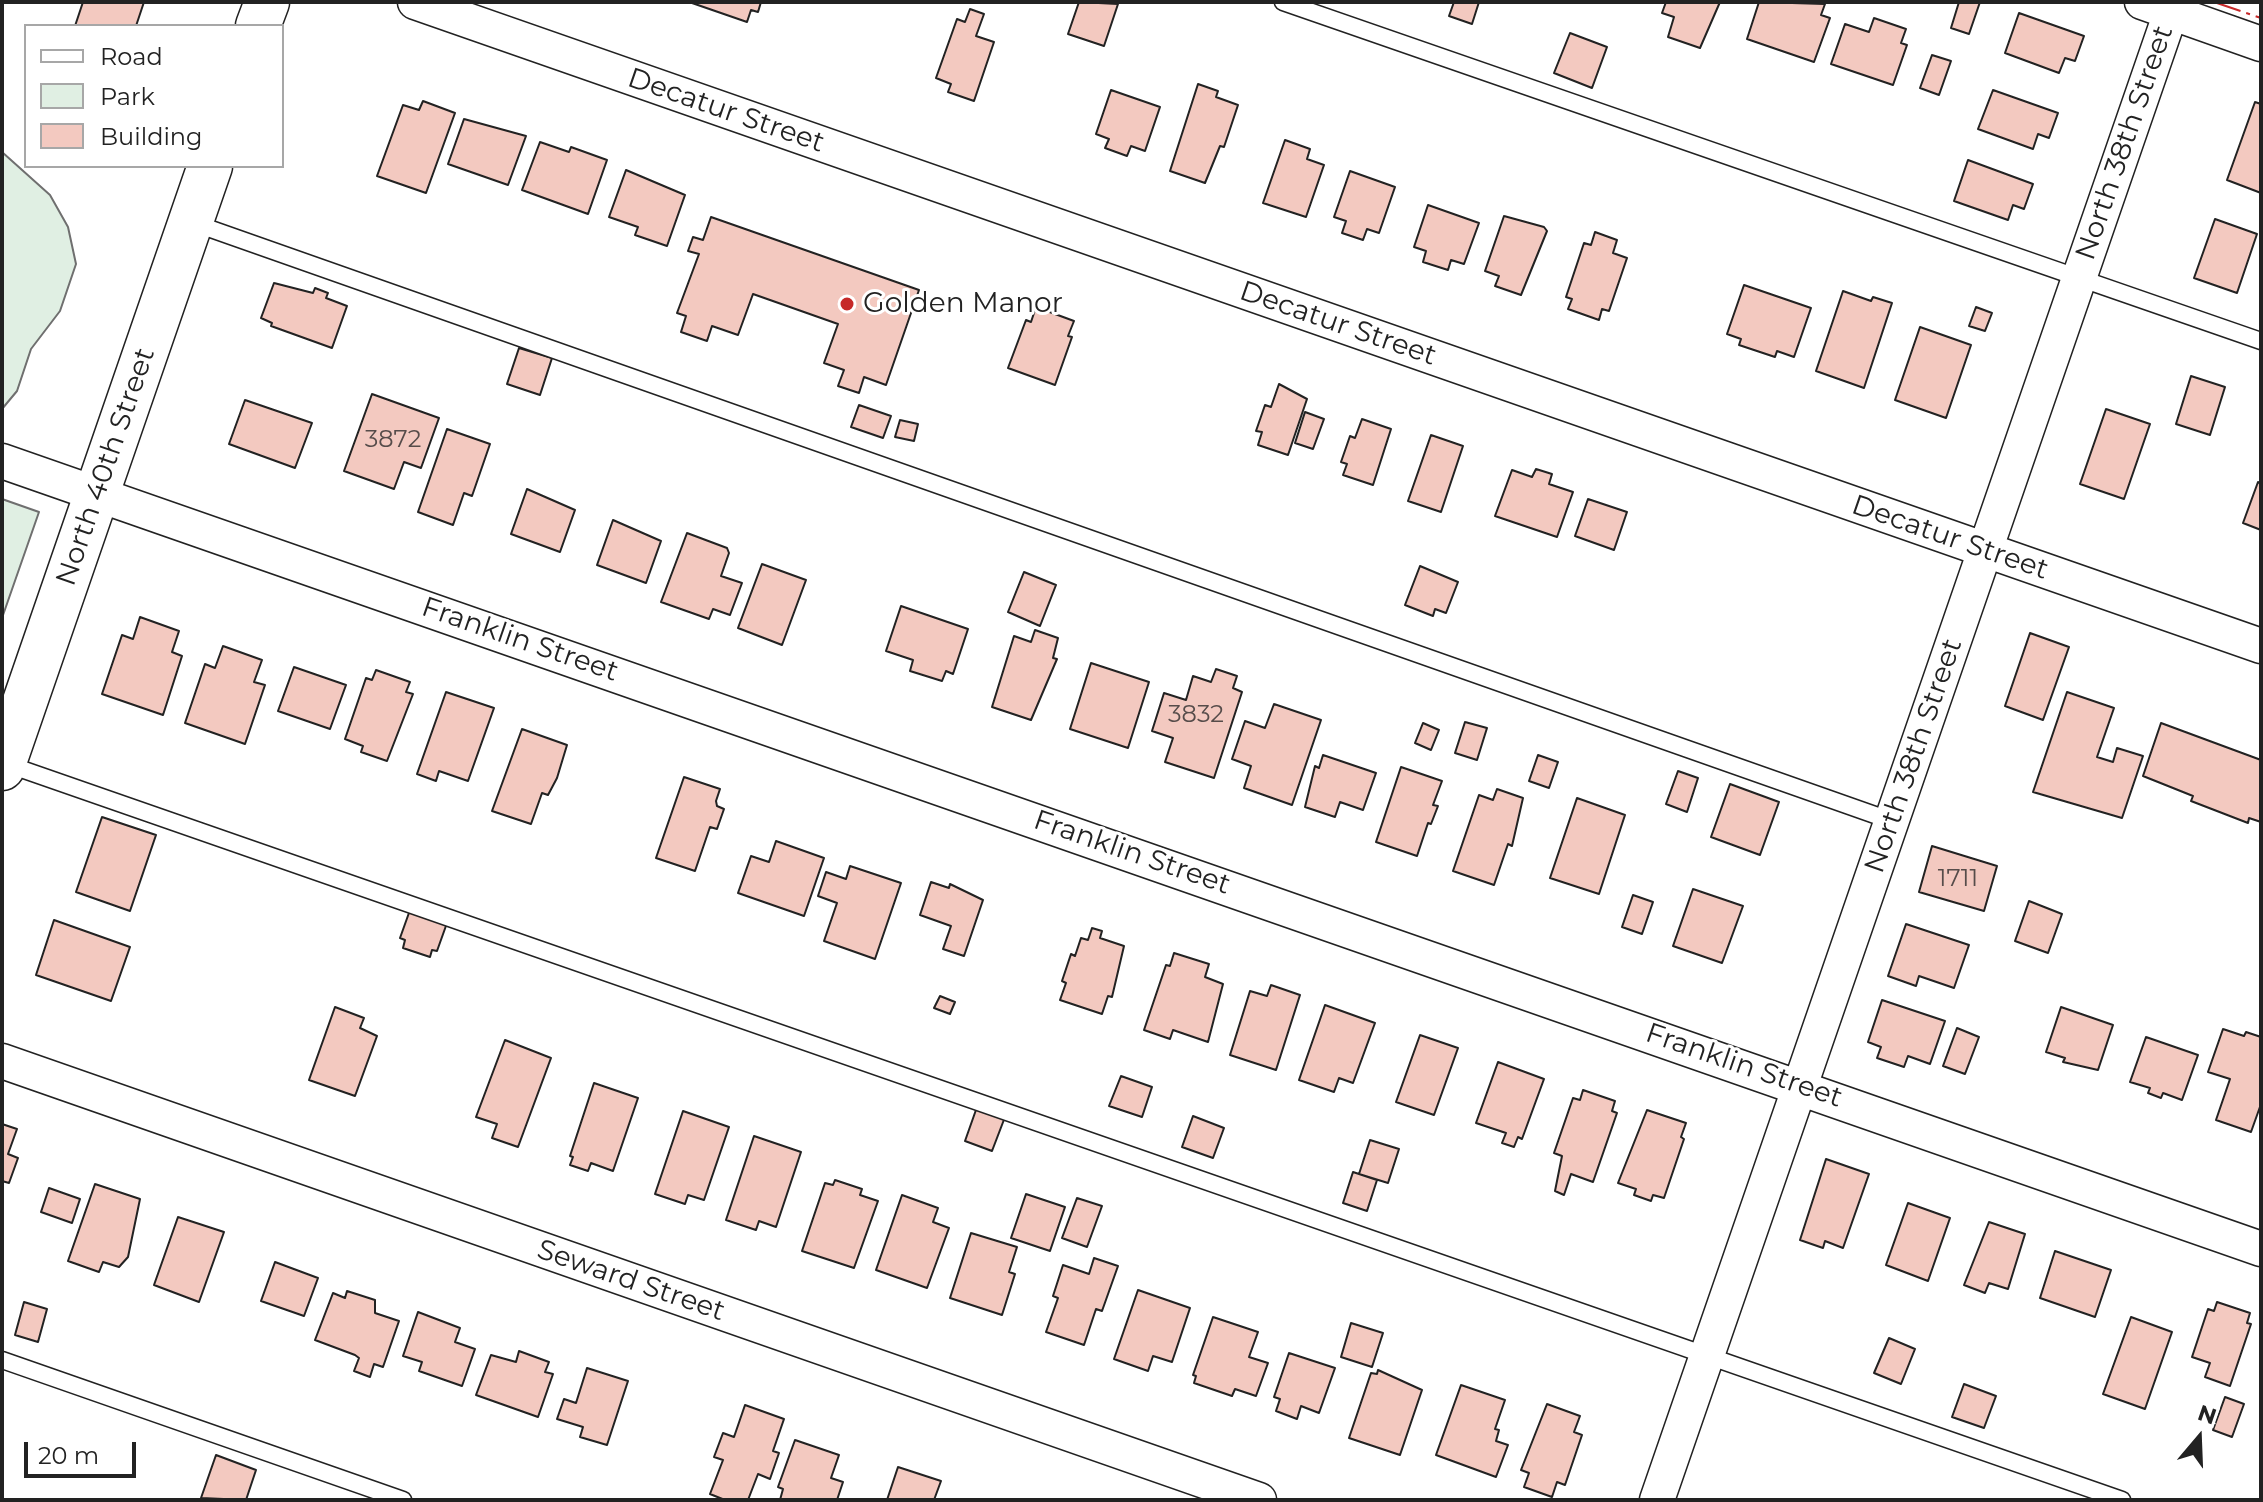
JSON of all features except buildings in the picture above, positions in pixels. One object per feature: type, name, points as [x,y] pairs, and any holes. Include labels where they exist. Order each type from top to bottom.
[{"type":"street","points":[[259,24],[267,2]]},
{"type":"street","name":"Decatur Street","points":[[415,2],[2261,646]]},
{"type":"street","points":[[2156,7],[2261,44]]},
{"type":"street","name":"North 38th Street","points":[[1657,1500],[2078,279],[2156,7]]},
{"type":"street","name":"North 40th Street","points":[[3,765],[209,168]]},
{"type":"street","name":"Franklin Street","points":[[2,461],[2261,1249]]},
{"type":"street","name":"Seward Street","points":[[2,1061],[1259,1500]]},
{"type":"lane","points":[[1283,2],[2261,341]]},
{"type":"lane","points":[[191,222],[1892,821]]},
{"type":"lane","points":[[3,765],[2122,1500]]},
{"type":"lane","points":[[2,1360],[403,1500]]},
{"type":"green space","points":[[2,152],[50,195],[68,227],[76,264],[60,311],[31,349],[17,391],[2,409]]},
{"type":"green space","points":[[2,499],[39,512],[2,618]]},
{"type":"power","points":[[2214,2],[2261,18]]},
{"type":"place","name":"Golden Manor","points":[[847,304]]}]
